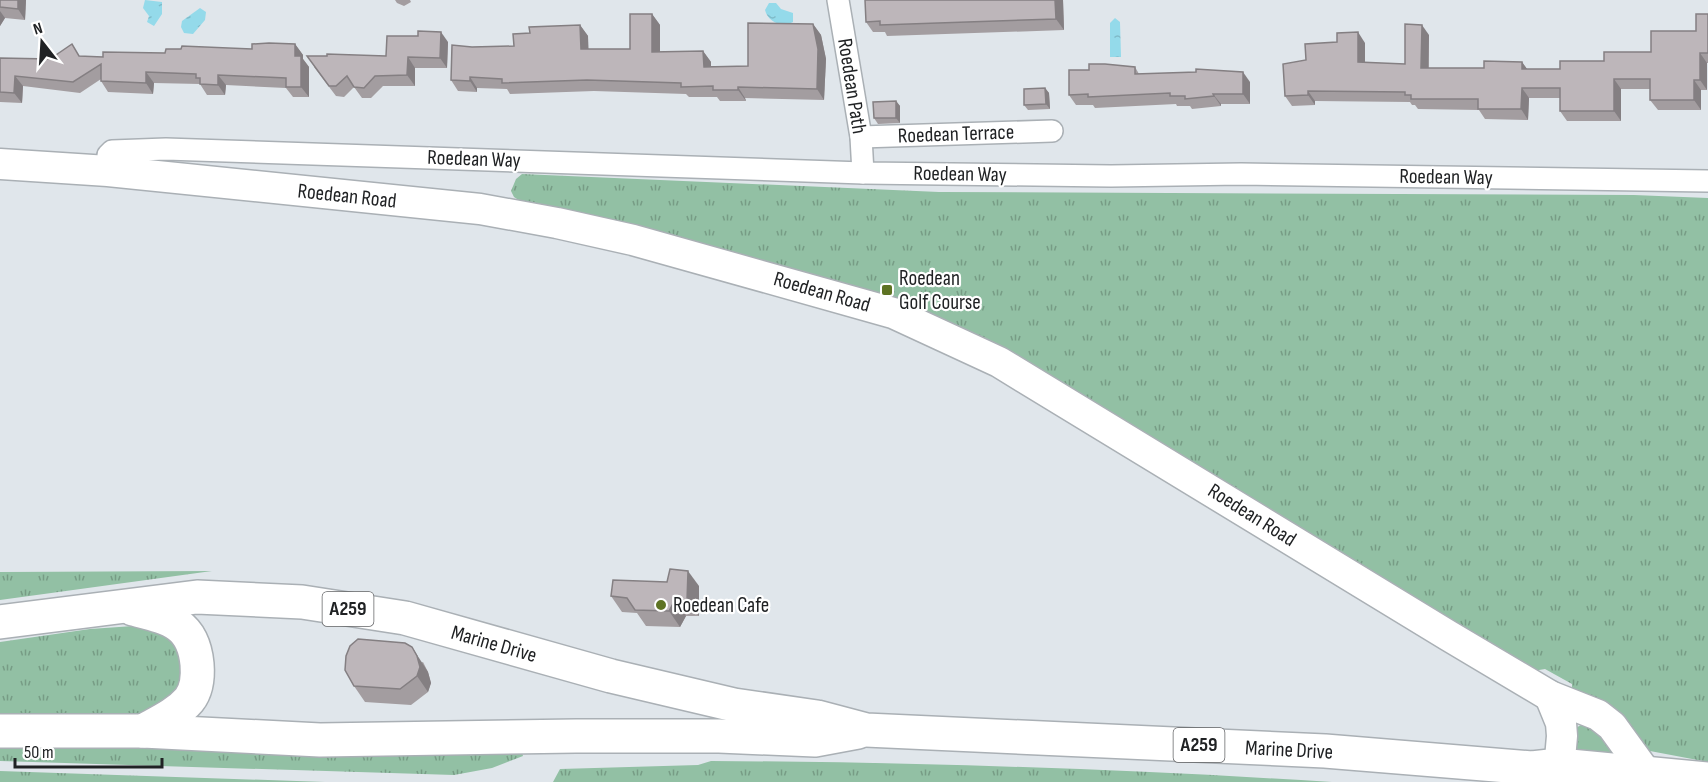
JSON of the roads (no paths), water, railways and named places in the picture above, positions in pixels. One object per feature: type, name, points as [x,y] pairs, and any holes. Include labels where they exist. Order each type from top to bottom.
[{"type":"main road","name":"Roedean Road","points":[[0,164],[108,171],[480,210],[557,223],[784,281],[902,316],[999,362],[1550,696],[1598,715],[1612,726],[1646,773]]},
{"type":"main road","name":"Marine Drive","points":[[0,622],[118,605],[197,597],[302,602],[405,618],[611,676],[734,705],[817,717],[866,730],[1325,751],[1550,774],[1646,773],[1708,779]]},
{"type":"main road","name":"Marine Drive","points":[[118,605],[167,618],[181,626],[192,640],[196,656],[198,674],[190,699],[176,712],[143,731]]},
{"type":"main road","points":[[1550,696],[1561,723],[1550,774]]},
{"type":"main road","name":"Marine Drive","points":[[0,731],[143,731],[320,740],[719,736],[815,740],[866,730]]},
{"type":"street","name":"Roedean Path","points":[[838,0],[861,137],[863,173]]},
{"type":"street","name":"Roedean Terrace","points":[[861,137],[1052,131]]},
{"type":"street","name":"Roedean Way","points":[[108,171],[108,155],[112,151],[213,151],[863,173],[1112,176],[1241,174],[1708,181]]},
{"type":"street","points":[[209,182],[213,151]]},
{"type":"water","points":[[145,0],[162,2],[162,14],[154,26],[147,22],[149,16],[143,8]]},
{"type":"water","points":[[769,3],[776,3],[781,9],[793,13],[793,22],[780,24],[772,21],[765,10]]},
{"type":"water","points":[[200,8],[206,12],[205,20],[193,34],[184,33],[181,27],[182,21]]},
{"type":"water","points":[[1115,18],[1120,22],[1121,57],[1110,57],[1110,23]]},
{"type":"place","name":"Roedean Golf Course","points":[[887,290]]},
{"type":"place","name":"Roedean Cafe","points":[[661,605]]}]
